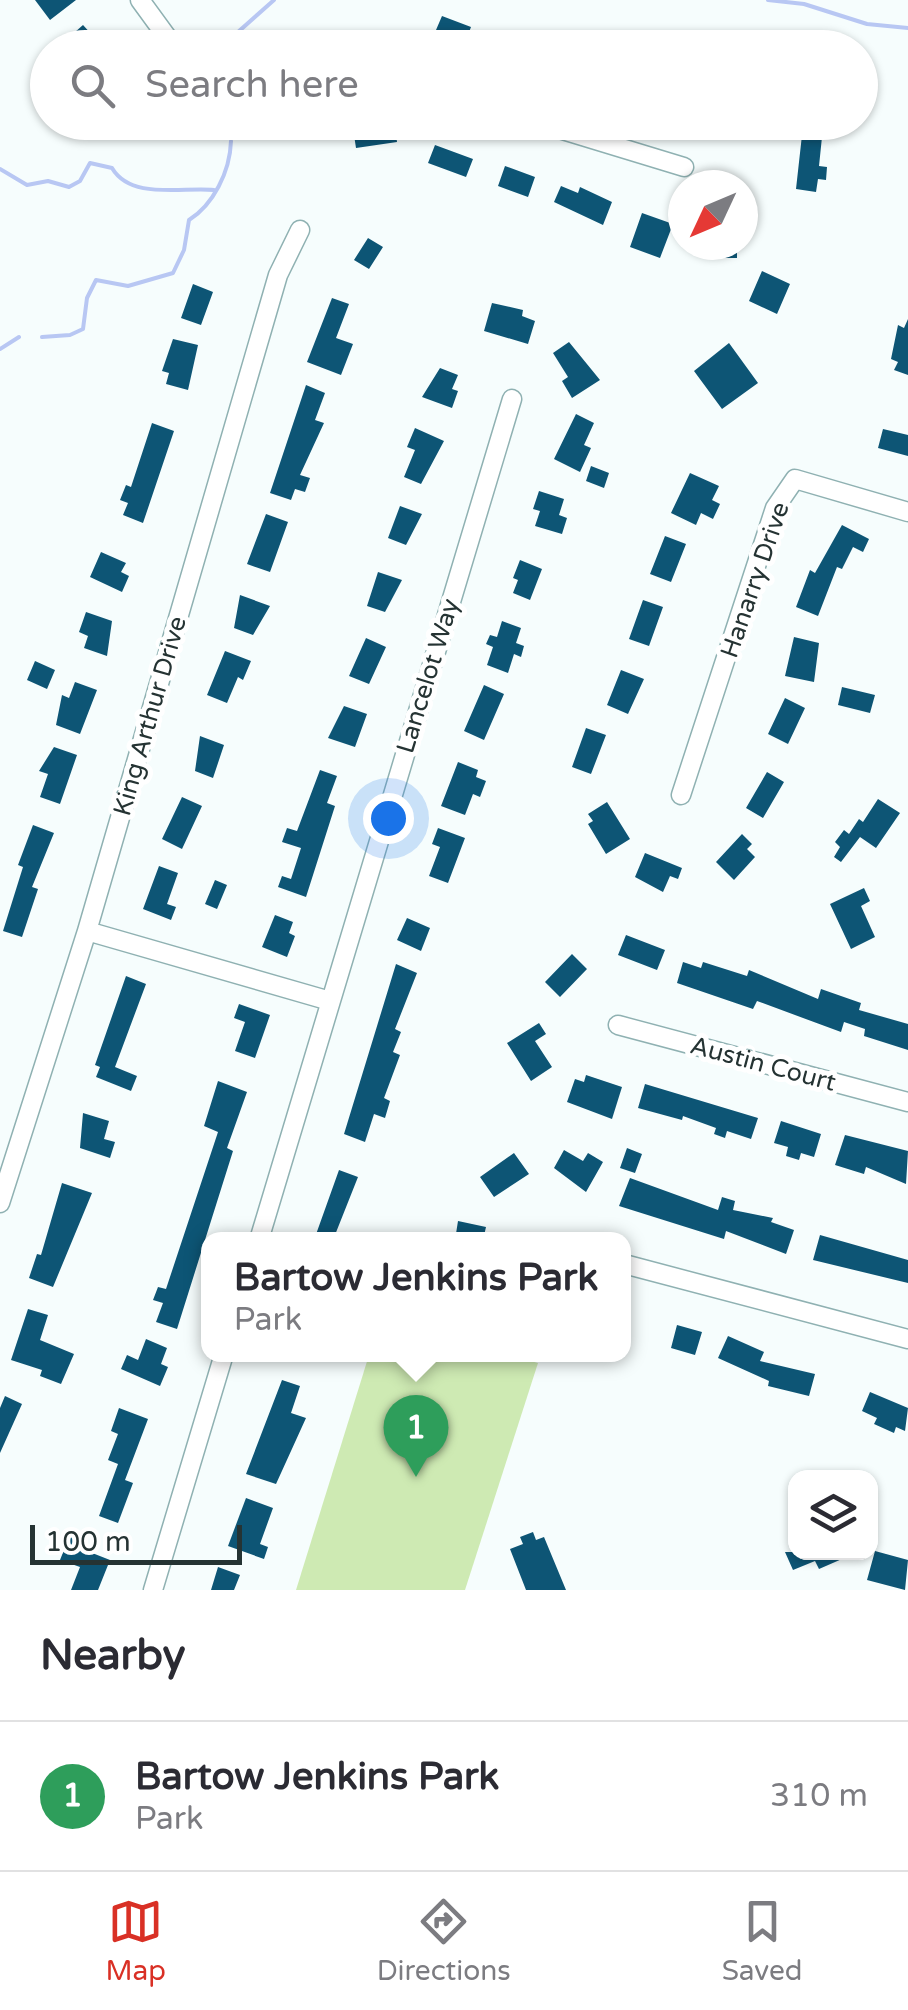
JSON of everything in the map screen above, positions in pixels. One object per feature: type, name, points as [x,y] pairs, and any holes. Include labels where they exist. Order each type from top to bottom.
[{"type":"street","points":[[140,0],[162,30]]},
{"type":"street","points":[[595,140],[684,167]]},
{"type":"street","name":"King Arthur Drive","points":[[0,1202],[87,931],[278,275],[300,230]]},
{"type":"street","name":"Lancelot Way","points":[[261,1232],[512,399]]},
{"type":"street","name":"Hanarry Drive","points":[[681,795],[775,508],[795,479],[908,512]]},
{"type":"street","points":[[87,931],[330,1002]]},
{"type":"street","name":"Austin Court","points":[[618,1025],[908,1102]]},
{"type":"street","points":[[631,1266],[908,1339]]},
{"type":"street","points":[[153,1590],[222,1362]]},
{"type":"green space","points":[[367,1362],[538,1363],[465,1590],[296,1590]]},
{"type":"building","points":[[35,0],[76,0],[50,20]]},
{"type":"building","points":[[442,16],[471,27],[470,30],[436,30]]},
{"type":"building","points":[[355,140],[397,140],[397,142],[356,148]]},
{"type":"building","points":[[801,140],[822,140],[819,166],[827,167],[826,180],[818,179],[816,192],[796,189]]},
{"type":"building","points":[[435,145],[473,159],[466,177],[428,163]]},
{"type":"building","points":[[505,166],[535,177],[528,197],[498,186]]},
{"type":"building","points":[[561,186],[578,193],[580,187],[612,202],[603,225],[554,202]]},
{"type":"building","points":[[642,213],[668,222],[668,237],[660,258],[630,247]]},
{"type":"building","points":[[368,238],[383,247],[369,269],[354,260]]},
{"type":"building","points":[[762,271],[790,284],[777,314],[749,301]]},
{"type":"building","points":[[193,284],[213,292],[201,325],[181,318]]},
{"type":"building","points":[[332,298],[349,304],[336,338],[353,344],[341,375],[307,362]]},
{"type":"building","points":[[492,303],[523,310],[522,316],[535,321],[528,344],[484,331]]},
{"type":"building","points":[[908,319],[908,375],[894,370],[898,362],[891,359],[898,325],[904,328]]},
{"type":"building","points":[[173,339],[198,345],[188,390],[166,384],[169,373],[162,371]]},
{"type":"building","points":[[569,342],[600,380],[572,398],[562,381],[568,377],[553,353]]},
{"type":"building","points":[[729,343],[758,383],[722,409],[694,371]]},
{"type":"building","points":[[440,368],[458,375],[452,389],[458,391],[452,408],[422,397]]},
{"type":"building","points":[[306,385],[325,393],[315,420],[324,423],[300,475],[310,478],[305,492],[295,489],[291,500],[270,493]]},
{"type":"building","points":[[576,414],[594,423],[584,445],[591,448],[580,472],[554,459]]},
{"type":"building","points":[[152,423],[174,431],[143,523],[123,515],[128,503],[120,500],[126,485],[131,487]]},
{"type":"building","points":[[415,428],[444,441],[421,484],[404,477],[415,450],[407,447]]},
{"type":"building","points":[[883,429],[908,435],[908,456],[878,448]]},
{"type":"building","points":[[591,466],[609,473],[604,488],[586,481]]},
{"type":"building","points":[[690,473],[719,486],[712,500],[720,504],[713,519],[701,513],[696,525],[671,513]]},
{"type":"building","points":[[539,491],[564,499],[559,515],[567,518],[562,534],[535,526],[540,511],[533,509]]},
{"type":"building","points":[[400,506],[422,514],[406,545],[388,538]]},
{"type":"building","points":[[266,514],[288,522],[270,572],[247,564]]},
{"type":"building","points":[[842,525],[869,539],[863,552],[853,547],[842,569],[837,567],[818,616],[796,607],[810,570],[815,573]]},
{"type":"building","points":[[665,536],[686,544],[671,582],[650,574]]},
{"type":"building","points":[[101,552],[126,563],[121,572],[129,576],[122,592],[90,577]]},
{"type":"building","points":[[520,560],[542,569],[530,600],[513,593],[518,580],[513,578]]},
{"type":"building","points":[[378,572],[402,580],[385,612],[367,606]]},
{"type":"building","points":[[240,595],[270,606],[253,635],[234,628]]},
{"type":"building","points":[[643,600],[663,607],[649,646],[629,639]]},
{"type":"building","points":[[86,612],[112,621],[107,656],[84,648],[88,636],[79,632]]},
{"type":"building","points":[[502,621],[521,628],[516,643],[524,646],[521,657],[514,654],[508,673],[487,665],[493,647],[486,644],[490,635],[497,637]]},
{"type":"building","points":[[794,637],[819,643],[814,682],[785,676]]},
{"type":"building","points":[[366,638],[386,647],[369,684],[349,676]]},
{"type":"building","points":[[225,651],[251,661],[243,680],[238,677],[227,703],[207,695]]},
{"type":"building","points":[[35,661],[55,670],[47,689],[27,680]]},
{"type":"building","points":[[621,670],[644,679],[628,714],[607,705]]},
{"type":"building","points":[[75,682],[97,690],[80,734],[56,725],[62,695],[69,698]]},
{"type":"building","points":[[484,685],[504,694],[484,740],[464,731]]},
{"type":"building","points":[[842,687],[875,695],[870,713],[838,705]]},
{"type":"building","points":[[785,698],[805,708],[788,744],[768,734]]},
{"type":"building","points":[[344,706],[367,714],[355,747],[328,738]]},
{"type":"building","points":[[586,728],[606,735],[591,774],[572,767]]},
{"type":"building","points":[[200,736],[224,745],[213,778],[195,771]]},
{"type":"building","points":[[54,747],[77,755],[60,804],[40,797],[48,774],[39,771]]},
{"type":"building","points":[[458,762],[478,770],[476,777],[486,781],[480,797],[473,794],[465,815],[441,806]]},
{"type":"building","points":[[320,770],[337,776],[327,803],[335,806],[306,897],[278,887],[282,876],[291,879],[301,848],[282,842],[287,828],[297,831]]},
{"type":"building","points":[[767,772],[784,782],[763,818],[746,808]]},
{"type":"building","points":[[182,797],[202,806],[182,849],[162,839]]},
{"type":"building","points":[[878,799],[900,813],[876,848],[860,837],[841,862],[834,857],[840,847],[835,842],[844,830],[849,834],[859,819],[863,822]]},
{"type":"building","points":[[607,802],[630,839],[606,854],[588,824],[593,821],[588,814]]},
{"type":"building","points":[[33,825],[54,833],[32,887],[38,889],[22,937],[3,931],[23,867],[18,865]]},
{"type":"building","points":[[438,828],[465,838],[448,883],[429,876],[440,847],[432,844]]},
{"type":"building","points":[[742,834],[752,844],[747,849],[755,857],[734,880],[716,862]]},
{"type":"building","points":[[645,853],[682,868],[678,879],[670,876],[663,892],[635,877]]},
{"type":"building","points":[[159,866],[178,873],[167,904],[176,907],[171,920],[143,909]]},
{"type":"building","points":[[215,880],[227,885],[217,909],[205,904]]},
{"type":"building","points":[[864,888],[870,901],[861,906],[875,937],[851,949],[830,904]]},
{"type":"building","points":[[275,915],[293,922],[289,933],[295,936],[287,957],[262,947]]},
{"type":"building","points":[[407,918],[430,928],[421,951],[397,940]]},
{"type":"building","points":[[626,935],[665,950],[657,970],[618,955]]},
{"type":"building","points":[[572,954],[587,969],[560,997],[545,982]]},
{"type":"building","points":[[683,962],[701,968],[703,962],[747,976],[749,970],[818,999],[821,989],[861,1003],[859,1010],[908,1024],[908,1050],[864,1036],[865,1029],[844,1022],[841,1032],[757,1001],[753,1009],[677,983]]},
{"type":"building","points":[[396,964],[417,973],[395,1029],[401,1032],[393,1052],[400,1055],[384,1098],[390,1101],[385,1118],[374,1114],[365,1142],[344,1134]]},
{"type":"building","points":[[126,976],[146,984],[115,1067],[137,1076],[131,1091],[96,1077],[100,1067],[95,1065]]},
{"type":"building","points":[[239,1004],[270,1015],[255,1058],[235,1051],[245,1022],[234,1018]]},
{"type":"building","points":[[539,1023],[546,1034],[535,1041],[552,1067],[531,1081],[507,1043]]},
{"type":"building","points":[[586,1075],[622,1087],[612,1119],[567,1102],[575,1079],[584,1082]]},
{"type":"building","points":[[218,1081],[247,1092],[227,1148],[233,1151],[208,1232],[201,1232],[201,1253],[177,1329],[156,1322],[163,1303],[153,1300],[158,1287],[166,1289],[218,1132],[204,1126]]},
{"type":"building","points":[[645,1084],[758,1118],[751,1139],[727,1131],[725,1138],[714,1134],[716,1128],[683,1116],[682,1120],[638,1108]]},
{"type":"building","points":[[83,1113],[109,1121],[104,1139],[115,1142],[110,1158],[80,1148]]},
{"type":"building","points":[[781,1121],[821,1134],[814,1157],[801,1153],[799,1160],[786,1156],[788,1147],[774,1143]]},
{"type":"building","points":[[845,1135],[908,1151],[906,1184],[866,1167],[864,1174],[835,1165]]},
{"type":"building","points":[[627,1148],[642,1154],[635,1173],[620,1168]]},
{"type":"building","points":[[564,1150],[583,1161],[588,1153],[603,1162],[586,1192],[554,1168]]},
{"type":"building","points":[[514,1153],[529,1174],[494,1197],[480,1177]]},
{"type":"building","points":[[339,1170],[358,1177],[336,1232],[317,1232]]},
{"type":"building","points":[[630,1178],[718,1210],[722,1197],[735,1201],[733,1210],[773,1218],[771,1222],[794,1230],[786,1254],[726,1231],[724,1239],[619,1206]]},
{"type":"building","points":[[62,1183],[92,1193],[53,1287],[29,1278],[37,1254],[41,1255]]},
{"type":"building","points":[[458,1221],[486,1227],[485,1232],[456,1232]]},
{"type":"building","points":[[820,1235],[908,1260],[908,1283],[813,1260]]},
{"type":"building","points":[[28,1309],[48,1315],[40,1340],[74,1354],[61,1384],[40,1376],[42,1370],[11,1360]]},
{"type":"building","points":[[677,1325],[702,1332],[695,1355],[671,1348]]},
{"type":"building","points":[[728,1336],[764,1352],[760,1361],[815,1374],[809,1396],[768,1386],[769,1381],[718,1358]]},
{"type":"building","points":[[146,1339],[167,1348],[161,1364],[168,1367],[160,1386],[121,1369],[127,1355],[138,1360]]},
{"type":"building","points":[[282,1380],[300,1386],[291,1413],[306,1418],[276,1484],[246,1474]]},
{"type":"building","points":[[870,1392],[908,1408],[905,1431],[896,1427],[894,1433],[874,1424],[877,1418],[862,1411]]},
{"type":"building","points":[[5,1396],[22,1404],[0,1453],[0,1408]]},
{"type":"building","points":[[119,1408],[148,1419],[125,1480],[133,1483],[118,1523],[99,1516],[118,1464],[108,1460],[118,1434],[111,1431]]},
{"type":"building","points":[[246,1498],[273,1508],[260,1544],[268,1547],[264,1559],[228,1546]]},
{"type":"building","points":[[533,1532],[536,1540],[544,1537],[566,1590],[526,1590],[510,1549],[523,1544],[520,1537]]},
{"type":"building","points":[[70,1535],[80,1539],[77,1547],[110,1560],[98,1590],[71,1590],[80,1567],[60,1560]]},
{"type":"building","points":[[878,1552],[908,1560],[905,1590],[867,1580]]},
{"type":"building","points":[[789,1560],[840,1560],[819,1569],[815,1561],[793,1570]]},
{"type":"building","points":[[218,1567],[240,1575],[234,1590],[211,1590]]},
{"type":"waterway","points":[[240,30],[274,0]]},
{"type":"waterway","points":[[768,0],[804,4],[867,24],[908,28]]},
{"type":"waterway","points":[[42,337],[70,335],[83,329],[87,298],[96,280],[128,286],[173,273],[184,250],[189,220],[206,206],[224,176],[231,141]]},
{"type":"waterway","points":[[0,169],[27,185],[48,181],[69,187],[80,181],[90,163],[112,168],[131,185],[144,188],[214,190]]},
{"type":"waterway","points":[[0,349],[19,337]]},
{"type":"place","name":"Bartow Jenkins Park","points":[[416,1477]]}]
